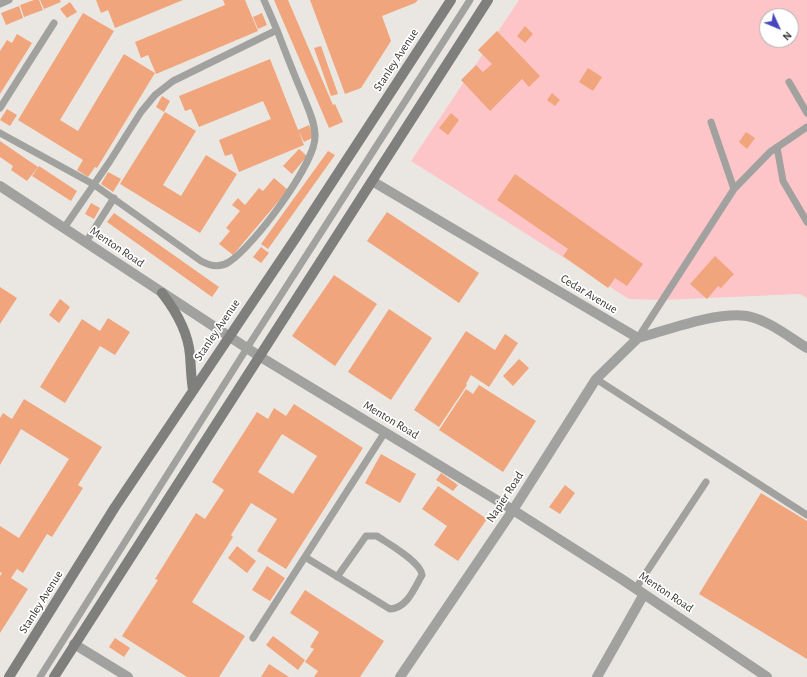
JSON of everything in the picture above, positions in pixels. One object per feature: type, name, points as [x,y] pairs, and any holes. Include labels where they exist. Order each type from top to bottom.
[{"type":"main road","name":"Stanley Avenue","points":[[9,677],[115,507],[300,232],[451,0]]},
{"type":"main road","points":[[54,677],[258,356],[488,0]]},
{"type":"main road","points":[[162,293],[175,311],[185,332],[190,354],[193,390]]},
{"type":"street","name":"Cedar Avenue","points":[[372,181],[638,338]]},
{"type":"street","name":"Menton Road","points":[[0,186],[258,356],[513,510],[640,591],[763,675]]},
{"type":"street","points":[[638,338],[720,316],[736,315],[748,316],[767,324],[807,348]]},
{"type":"street","name":"Napier Road","points":[[400,677],[513,510],[596,379],[638,338]]},
{"type":"street","points":[[597,677],[640,591]]},
{"type":"street","points":[[74,644],[128,677]]},
{"type":"lane","points":[[0,4],[9,0]]},
{"type":"lane","points":[[0,132],[93,184],[201,261],[210,266],[219,266],[229,262],[250,243],[291,190],[311,155],[315,143],[313,120],[264,0]]},
{"type":"lane","points":[[40,677],[246,348],[470,0]]},
{"type":"lane","points":[[0,108],[54,23]]},
{"type":"lane","points":[[64,228],[141,112],[155,95],[180,77],[277,30]]},
{"type":"lane","points":[[789,82],[807,113]]},
{"type":"lane","points":[[712,122],[734,188]]},
{"type":"lane","points":[[638,338],[706,235],[734,188],[770,152],[807,127]]},
{"type":"lane","points":[[777,147],[783,181],[807,222]]},
{"type":"lane","points":[[86,242],[114,198]]},
{"type":"lane","points":[[596,379],[807,515]]},
{"type":"lane","points":[[253,638],[385,432]]},
{"type":"lane","points":[[640,591],[706,482]]},
{"type":"lane","points":[[305,556],[337,577],[390,610],[397,609],[404,604],[422,575],[422,570],[415,563],[377,536],[372,535],[366,536],[337,577]]},
{"type":"shaded area","points":[[519,0],[807,0],[807,298],[800,294],[663,300],[629,299],[411,161]]},
{"type":"building","points":[[34,0],[39,0],[43,10],[24,17],[20,5]]},
{"type":"building","points":[[40,0],[60,0],[61,2],[44,9]]},
{"type":"building","points":[[96,0],[183,0],[115,28],[108,10],[101,13]]},
{"type":"building","points":[[223,0],[245,0],[258,31],[156,74],[148,55],[141,58],[135,42],[225,5]]},
{"type":"building","points":[[274,0],[288,0],[333,105],[335,104],[343,122],[329,128]]},
{"type":"building","points":[[310,0],[418,0],[415,3],[382,16],[391,41],[361,88],[345,94]]},
{"type":"building","points":[[70,2],[77,12],[67,18],[60,9]]},
{"type":"building","points":[[19,6],[23,18],[6,25],[1,13]]},
{"type":"building","points":[[83,13],[114,31],[60,120],[78,131],[124,54],[155,73],[97,168],[95,167],[88,177],[77,170],[83,160],[18,120]]},
{"type":"building","points":[[262,13],[267,25],[258,29],[253,17]]},
{"type":"building","points":[[525,26],[533,34],[525,43],[517,36]]},
{"type":"building","points":[[497,31],[540,76],[529,87],[522,79],[490,111],[461,80],[476,65],[483,72],[492,64],[478,50]]},
{"type":"building","points":[[17,34],[32,43],[0,94],[0,51],[7,40],[12,43]]},
{"type":"building","points":[[321,46],[338,94],[331,96],[314,48]]},
{"type":"building","points":[[270,59],[304,145],[239,172],[232,154],[225,156],[219,140],[271,119],[263,101],[199,127],[191,109],[185,111],[179,96]]},
{"type":"building","points":[[588,68],[602,77],[593,91],[579,82]]},
{"type":"building","points":[[552,93],[560,100],[555,106],[547,100]]},
{"type":"building","points":[[162,96],[170,101],[164,112],[156,107]]},
{"type":"building","points":[[7,109],[17,115],[10,126],[0,120]]},
{"type":"building","points":[[165,112],[196,131],[163,185],[181,196],[206,155],[237,174],[200,233],[120,184]]},
{"type":"building","points":[[451,113],[459,120],[448,135],[439,128]]},
{"type":"building","points":[[309,125],[314,137],[304,142],[298,130]]},
{"type":"building","points":[[746,132],[755,138],[747,149],[739,142]]},
{"type":"building","points":[[0,141],[38,167],[27,181],[11,170],[13,166],[0,157]]},
{"type":"building","points":[[299,149],[307,156],[292,174],[283,166]]},
{"type":"building","points":[[328,151],[335,155],[268,249],[261,244]]},
{"type":"building","points":[[39,166],[77,191],[71,201],[32,176]]},
{"type":"building","points":[[108,172],[121,179],[113,192],[101,184]]},
{"type":"building","points":[[515,174],[643,264],[627,286],[615,278],[608,288],[563,256],[568,249],[497,200]]},
{"type":"building","points":[[274,178],[288,190],[233,255],[219,244],[230,231],[226,228],[240,211],[232,205],[238,198],[245,205],[259,188],[263,191]]},
{"type":"building","points":[[91,203],[100,208],[94,219],[85,214]]},
{"type":"building","points":[[387,212],[479,273],[459,303],[367,241]]},
{"type":"building","points":[[114,213],[219,287],[212,297],[107,222]]},
{"type":"building","points":[[261,247],[269,253],[261,263],[253,257]]},
{"type":"building","points":[[715,256],[734,274],[721,288],[718,286],[707,299],[690,284]]},
{"type":"building","points":[[334,275],[377,304],[335,366],[292,336]]},
{"type":"building","points":[[0,287],[17,298],[0,324]]},
{"type":"building","points":[[60,299],[70,307],[59,323],[49,315]]},
{"type":"building","points":[[389,309],[432,338],[391,400],[348,372]]},
{"type":"building","points":[[108,318],[130,332],[115,355],[100,346],[65,403],[40,387],[82,319],[100,331]]},
{"type":"building","points":[[466,331],[495,350],[505,334],[518,343],[489,387],[471,375],[466,384],[467,385],[439,427],[414,410]]},
{"type":"building","points":[[519,359],[529,368],[513,386],[503,376]]},
{"type":"building","points":[[479,385],[536,421],[503,472],[439,430],[466,389],[473,394]]},
{"type":"building","points":[[24,399],[102,447],[78,485],[83,488],[52,537],[47,534],[23,573],[17,569],[11,578],[28,589],[0,633],[0,576],[2,573],[0,572],[0,526],[19,538],[69,459],[21,429],[0,465],[0,418],[3,413],[12,419]]},
{"type":"building","points":[[294,404],[363,448],[286,569],[257,551],[277,519],[251,503],[231,535],[233,537],[192,602],[245,636],[219,677],[187,677],[122,636],[158,580],[155,579],[196,513],[205,519],[224,490],[212,482],[257,412],[268,419],[274,408],[286,416]],"holes":[[[282,434],[317,456],[293,494],[258,472]]]},
{"type":"building","points":[[381,454],[416,474],[400,503],[365,483]]},
{"type":"building","points":[[441,473],[458,485],[453,491],[436,480]]},
{"type":"building","points":[[565,485],[575,493],[560,514],[549,507]]},
{"type":"building","points":[[438,486],[487,519],[458,561],[434,545],[447,526],[422,509]]},
{"type":"building","points":[[761,493],[807,521],[807,659],[699,594]]},
{"type":"building","points":[[237,546],[256,561],[247,573],[228,558]]},
{"type":"building","points":[[267,566],[285,578],[270,601],[252,590]]},
{"type":"building","points":[[305,590],[384,641],[360,677],[314,677],[318,671],[305,662],[314,649],[310,647],[319,632],[290,613]]},
{"type":"building","points":[[273,636],[305,660],[298,670],[266,645]]},
{"type":"building","points":[[115,638],[130,648],[124,657],[109,647]]},
{"type":"building","points":[[269,664],[289,677],[261,677]]}]
